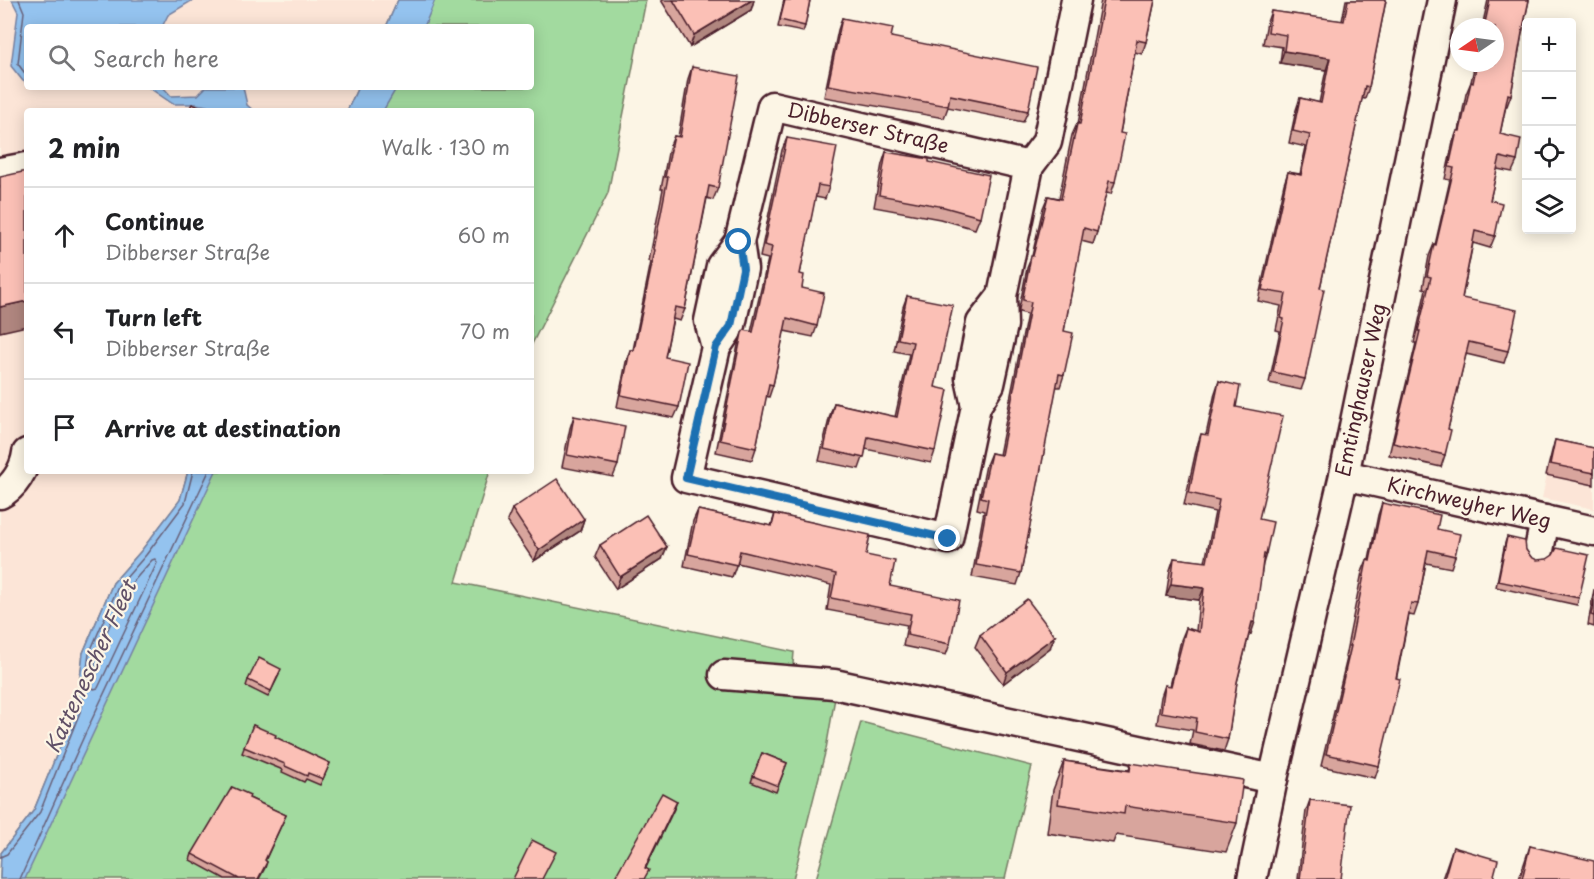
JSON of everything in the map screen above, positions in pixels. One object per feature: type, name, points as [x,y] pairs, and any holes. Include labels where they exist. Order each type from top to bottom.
[{"type":"street","name":"Dibberser Straße","points":[[1029,166],[772,106],[739,242],[721,266],[709,321],[716,347],[686,478],[948,539],[975,406],[970,378],[981,323],[1002,296],[1029,166],[1047,142],[1076,0]]},
{"type":"street","name":"Emtinghauser Weg","points":[[1252,879],[1344,475],[1442,0]]},
{"type":"street","points":[[0,172],[24,168]]},
{"type":"street","points":[[0,494],[18,477],[24,464]]},
{"type":"street","name":"Kirchweyher Weg","points":[[1344,475],[1594,531]]},
{"type":"street","points":[[1539,550],[1545,520]]},
{"type":"street","points":[[724,675],[834,684],[1273,779]]},
{"type":"shaded area","points":[[0,0],[398,0],[387,24],[24,24],[24,90],[357,90],[348,108],[24,108],[24,474],[187,474],[180,500],[113,583],[83,653],[77,705],[34,810],[0,856]]},
{"type":"shaded area","points":[[1552,451],[1594,459],[1594,509],[1542,498]]},
{"type":"green space","points":[[398,0],[646,0],[608,193],[534,340],[534,108],[348,108],[357,90],[534,90],[534,24],[387,24]]},
{"type":"green space","points":[[187,474],[489,474],[456,582],[794,652],[793,664],[839,675],[826,749],[793,879],[0,879],[1,853],[34,810],[77,705],[83,653],[113,583],[180,500]]},
{"type":"green space","points":[[861,722],[1032,766],[1005,879],[816,879]]},
{"type":"water","points":[[12,0],[193,0],[168,15],[164,24],[24,24],[24,81],[11,66],[18,12]]},
{"type":"water","points":[[398,0],[435,0],[425,24],[387,24]]},
{"type":"water","points":[[152,90],[166,90],[171,96],[198,95],[203,90],[244,90],[247,105],[250,108],[210,108],[196,104],[173,104]]},
{"type":"water","points":[[357,90],[395,90],[385,108],[348,108]]},
{"type":"water","name":"Kattenescher Fleet","points":[[187,474],[215,474],[25,879],[0,879],[1,853],[34,810],[77,705],[83,653],[113,583],[180,500]]},
{"type":"building","points":[[673,0],[752,0],[694,35]]},
{"type":"building","points":[[785,0],[810,0],[805,26],[780,20]]},
{"type":"building","points":[[1104,0],[1155,0],[1146,42],[1137,40],[1120,133],[1125,134],[1115,182],[1109,181],[1097,232],[1084,228],[1064,331],[1073,333],[1064,375],[1059,374],[1021,573],[976,565],[988,499],[981,497],[991,453],[1001,455],[1031,302],[1023,300],[1023,297],[1031,256],[1033,256],[1048,196],[1061,199],[1077,124],[1080,124]]},
{"type":"building","points":[[1348,0],[1386,0],[1369,87],[1365,86],[1320,288],[1324,289],[1305,379],[1273,372],[1284,319],[1281,318],[1286,294],[1262,290],[1288,172],[1301,175],[1310,135],[1293,131],[1300,98],[1321,103],[1330,58],[1284,51],[1286,35],[1268,32],[1271,11],[1344,21]]},
{"type":"building","points":[[1490,0],[1529,0],[1525,18],[1522,18],[1522,33],[1511,95],[1508,94],[1500,134],[1521,139],[1517,161],[1500,157],[1490,200],[1502,203],[1495,236],[1475,231],[1462,298],[1517,310],[1508,351],[1469,342],[1448,429],[1451,430],[1445,455],[1393,443],[1420,331],[1418,331],[1431,277],[1427,276],[1434,244],[1436,245],[1454,168],[1449,167],[1471,82],[1473,83],[1475,72],[1504,72],[1504,18],[1486,18]]},
{"type":"building","points":[[842,18],[893,28],[891,37],[1037,67],[1028,111],[950,95],[948,106],[828,85]]},
{"type":"building","points":[[692,67],[739,76],[718,188],[709,186],[685,309],[675,307],[665,357],[688,362],[679,407],[621,395],[630,350],[634,350],[655,250],[668,177],[665,177],[674,136],[680,137]]},
{"type":"building","points":[[192,104],[202,108],[190,108]]},
{"type":"building","points":[[787,138],[837,147],[829,187],[818,185],[800,274],[804,275],[802,288],[824,293],[817,326],[787,318],[773,385],[769,384],[756,448],[720,440],[742,333],[744,330],[753,332],[772,247],[764,245]]},
{"type":"building","points":[[886,152],[929,159],[929,162],[989,175],[980,217],[944,207],[879,195]]},
{"type":"building","points":[[24,172],[24,302],[0,307],[0,177]]},
{"type":"building","points":[[907,296],[953,305],[935,387],[948,390],[935,451],[868,437],[864,458],[824,449],[834,403],[897,417],[913,342],[898,339]]},
{"type":"building","points":[[1219,381],[1240,386],[1236,407],[1283,416],[1259,519],[1273,522],[1266,554],[1264,554],[1255,622],[1252,622],[1237,682],[1228,739],[1195,732],[1197,718],[1161,712],[1165,685],[1171,686],[1186,628],[1199,632],[1204,588],[1171,584],[1174,558],[1207,562],[1219,500],[1189,493],[1201,434],[1208,435]]},
{"type":"building","points":[[574,416],[625,426],[618,465],[567,455]]},
{"type":"building","points":[[1555,440],[1594,448],[1594,473],[1550,464]]},
{"type":"building","points":[[557,479],[584,519],[539,550],[512,509]]},
{"type":"building","points":[[1382,503],[1440,515],[1437,529],[1460,534],[1455,556],[1428,550],[1418,604],[1411,603],[1396,678],[1400,679],[1379,766],[1326,754],[1351,646],[1367,560],[1370,561]]},
{"type":"building","points":[[698,510],[772,526],[775,514],[870,535],[866,555],[895,561],[890,586],[959,600],[950,644],[907,635],[911,614],[831,598],[836,574],[740,551],[737,565],[688,554]]},
{"type":"building","points":[[646,515],[667,547],[620,577],[600,545]]},
{"type":"building","points":[[1507,537],[1525,541],[1526,550],[1531,557],[1537,560],[1547,559],[1557,548],[1589,555],[1579,598],[1498,581]]},
{"type":"building","points":[[1027,599],[1055,636],[1007,672],[980,635]]},
{"type":"building","points":[[1594,600],[1594,616],[1591,615]]},
{"type":"building","points":[[259,658],[281,669],[271,691],[248,680]]},
{"type":"building","points":[[253,725],[330,763],[323,779],[308,773],[307,776],[244,747]]},
{"type":"building","points":[[762,753],[787,763],[778,786],[753,776]]},
{"type":"building","points":[[1064,761],[1130,771],[1131,763],[1243,780],[1237,823],[1125,806],[1124,814],[1058,804]]},
{"type":"building","points":[[232,787],[250,795],[249,798],[286,815],[258,879],[239,879],[192,854]]},
{"type":"building","points":[[662,793],[677,801],[645,868],[649,870],[644,879],[615,877]]},
{"type":"building","points":[[1310,800],[1350,805],[1341,879],[1300,879]]},
{"type":"building","points":[[532,840],[556,852],[542,879],[513,879]]},
{"type":"building","points":[[1530,846],[1594,861],[1594,879],[1522,879]]},
{"type":"building","points":[[1453,847],[1498,860],[1493,879],[1444,879]]},
{"type":"route","points":[[739,242],[743,269],[731,326],[716,347],[686,478],[948,539]]}]
